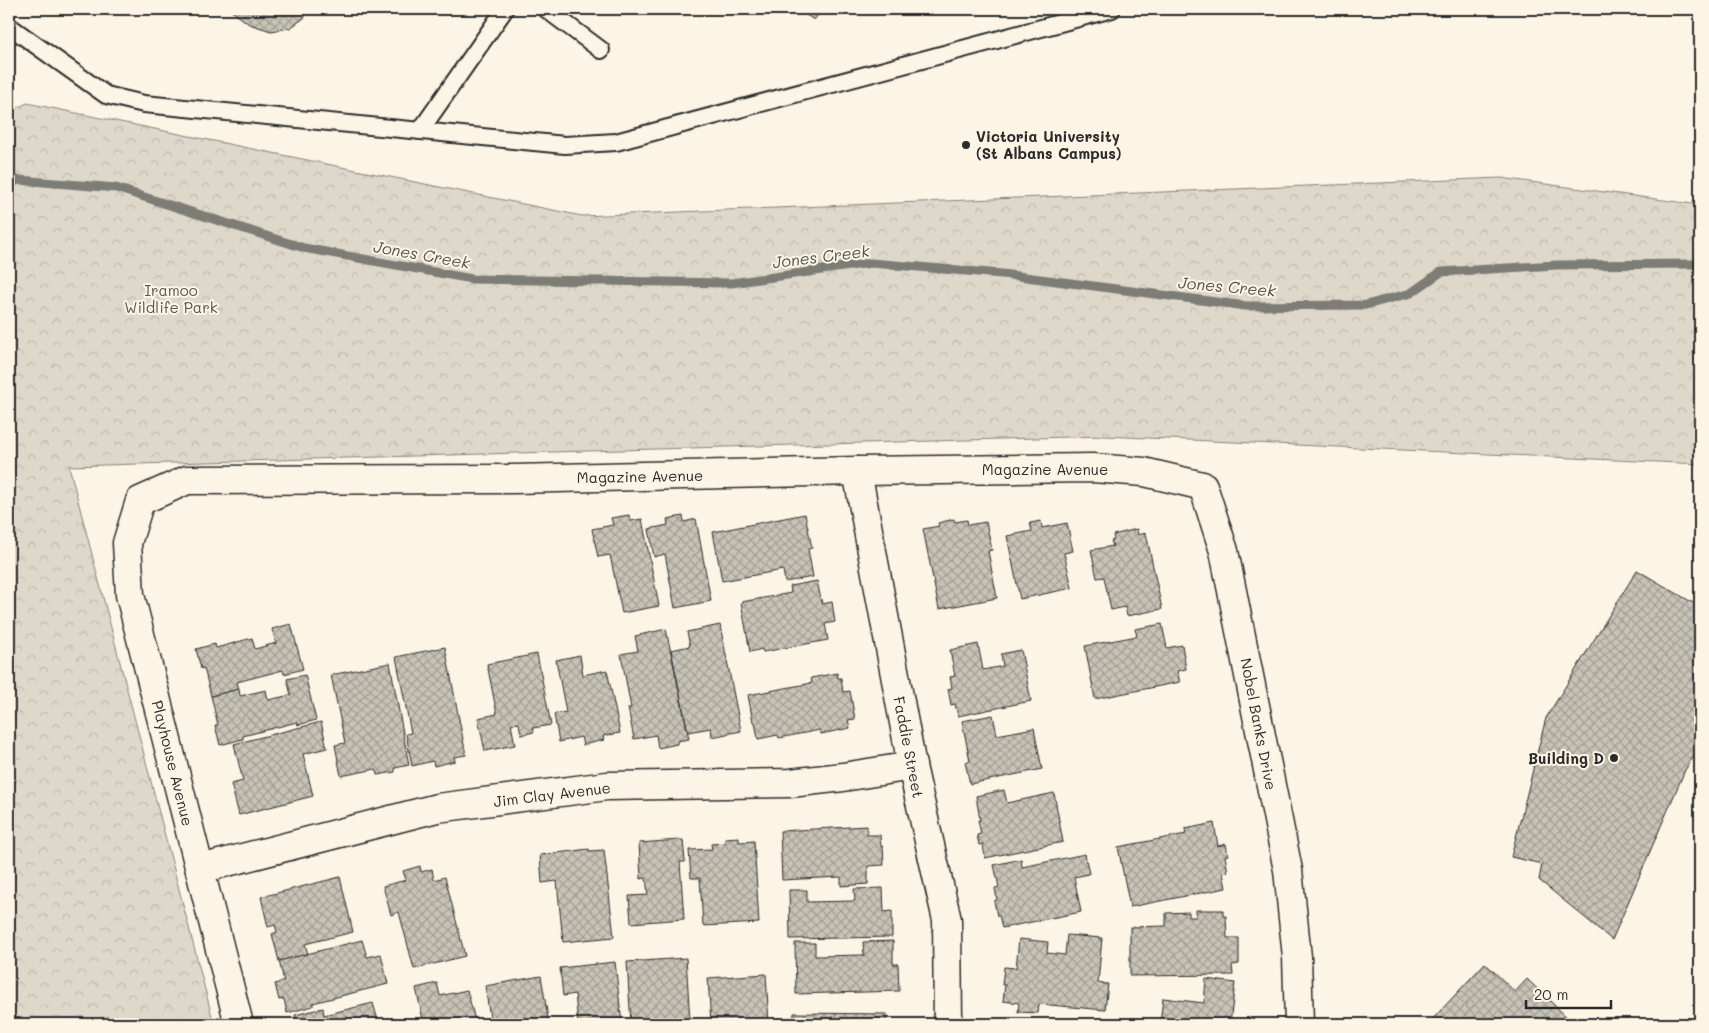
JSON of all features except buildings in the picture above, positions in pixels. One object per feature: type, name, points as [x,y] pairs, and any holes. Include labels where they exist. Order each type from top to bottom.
[{"type":"street","name":"Magazine Avenue","points":[[140,501],[187,480],[514,479],[1093,468],[1144,472]]},
{"type":"street","name":"Faddie Street","points":[[857,471],[912,766],[947,920],[948,1024]]},
{"type":"street","name":"Nobel Banks Drive","points":[[1144,472],[1203,486],[1224,551],[1288,870],[1297,957],[1299,1024]]},
{"type":"street","name":"Playhouse Avenue","points":[[140,501],[126,544],[130,595],[239,1024]]},
{"type":"street","name":"Jim Clay Avenue","points":[[200,869],[437,808],[607,786],[790,782],[843,778],[912,766]]},
{"type":"lane","points":[[420,131],[505,9]]},
{"type":"lane","points":[[546,9],[601,50]]},
{"type":"lane","points":[[9,26],[106,95],[144,104],[565,145],[616,142],[1112,9]]},
{"type":"green space","name":"Iramoo Wildlife Park","points":[[27,103],[582,216],[1501,178],[1700,205],[1700,464],[1105,436],[69,466],[214,1024],[9,1024],[9,112]]},
{"type":"waterway","name":"Jones Creek","points":[[9,184],[19,180],[116,188],[304,248],[472,279],[731,283],[871,263],[1002,274],[1246,306],[1366,305],[1411,293],[1441,272],[1557,265],[1700,264]]},
{"type":"place","name":"Victoria University (St Albans Campus)","points":[[966,145]]},
{"type":"place","name":"Building D","points":[[1614,758]]}]
